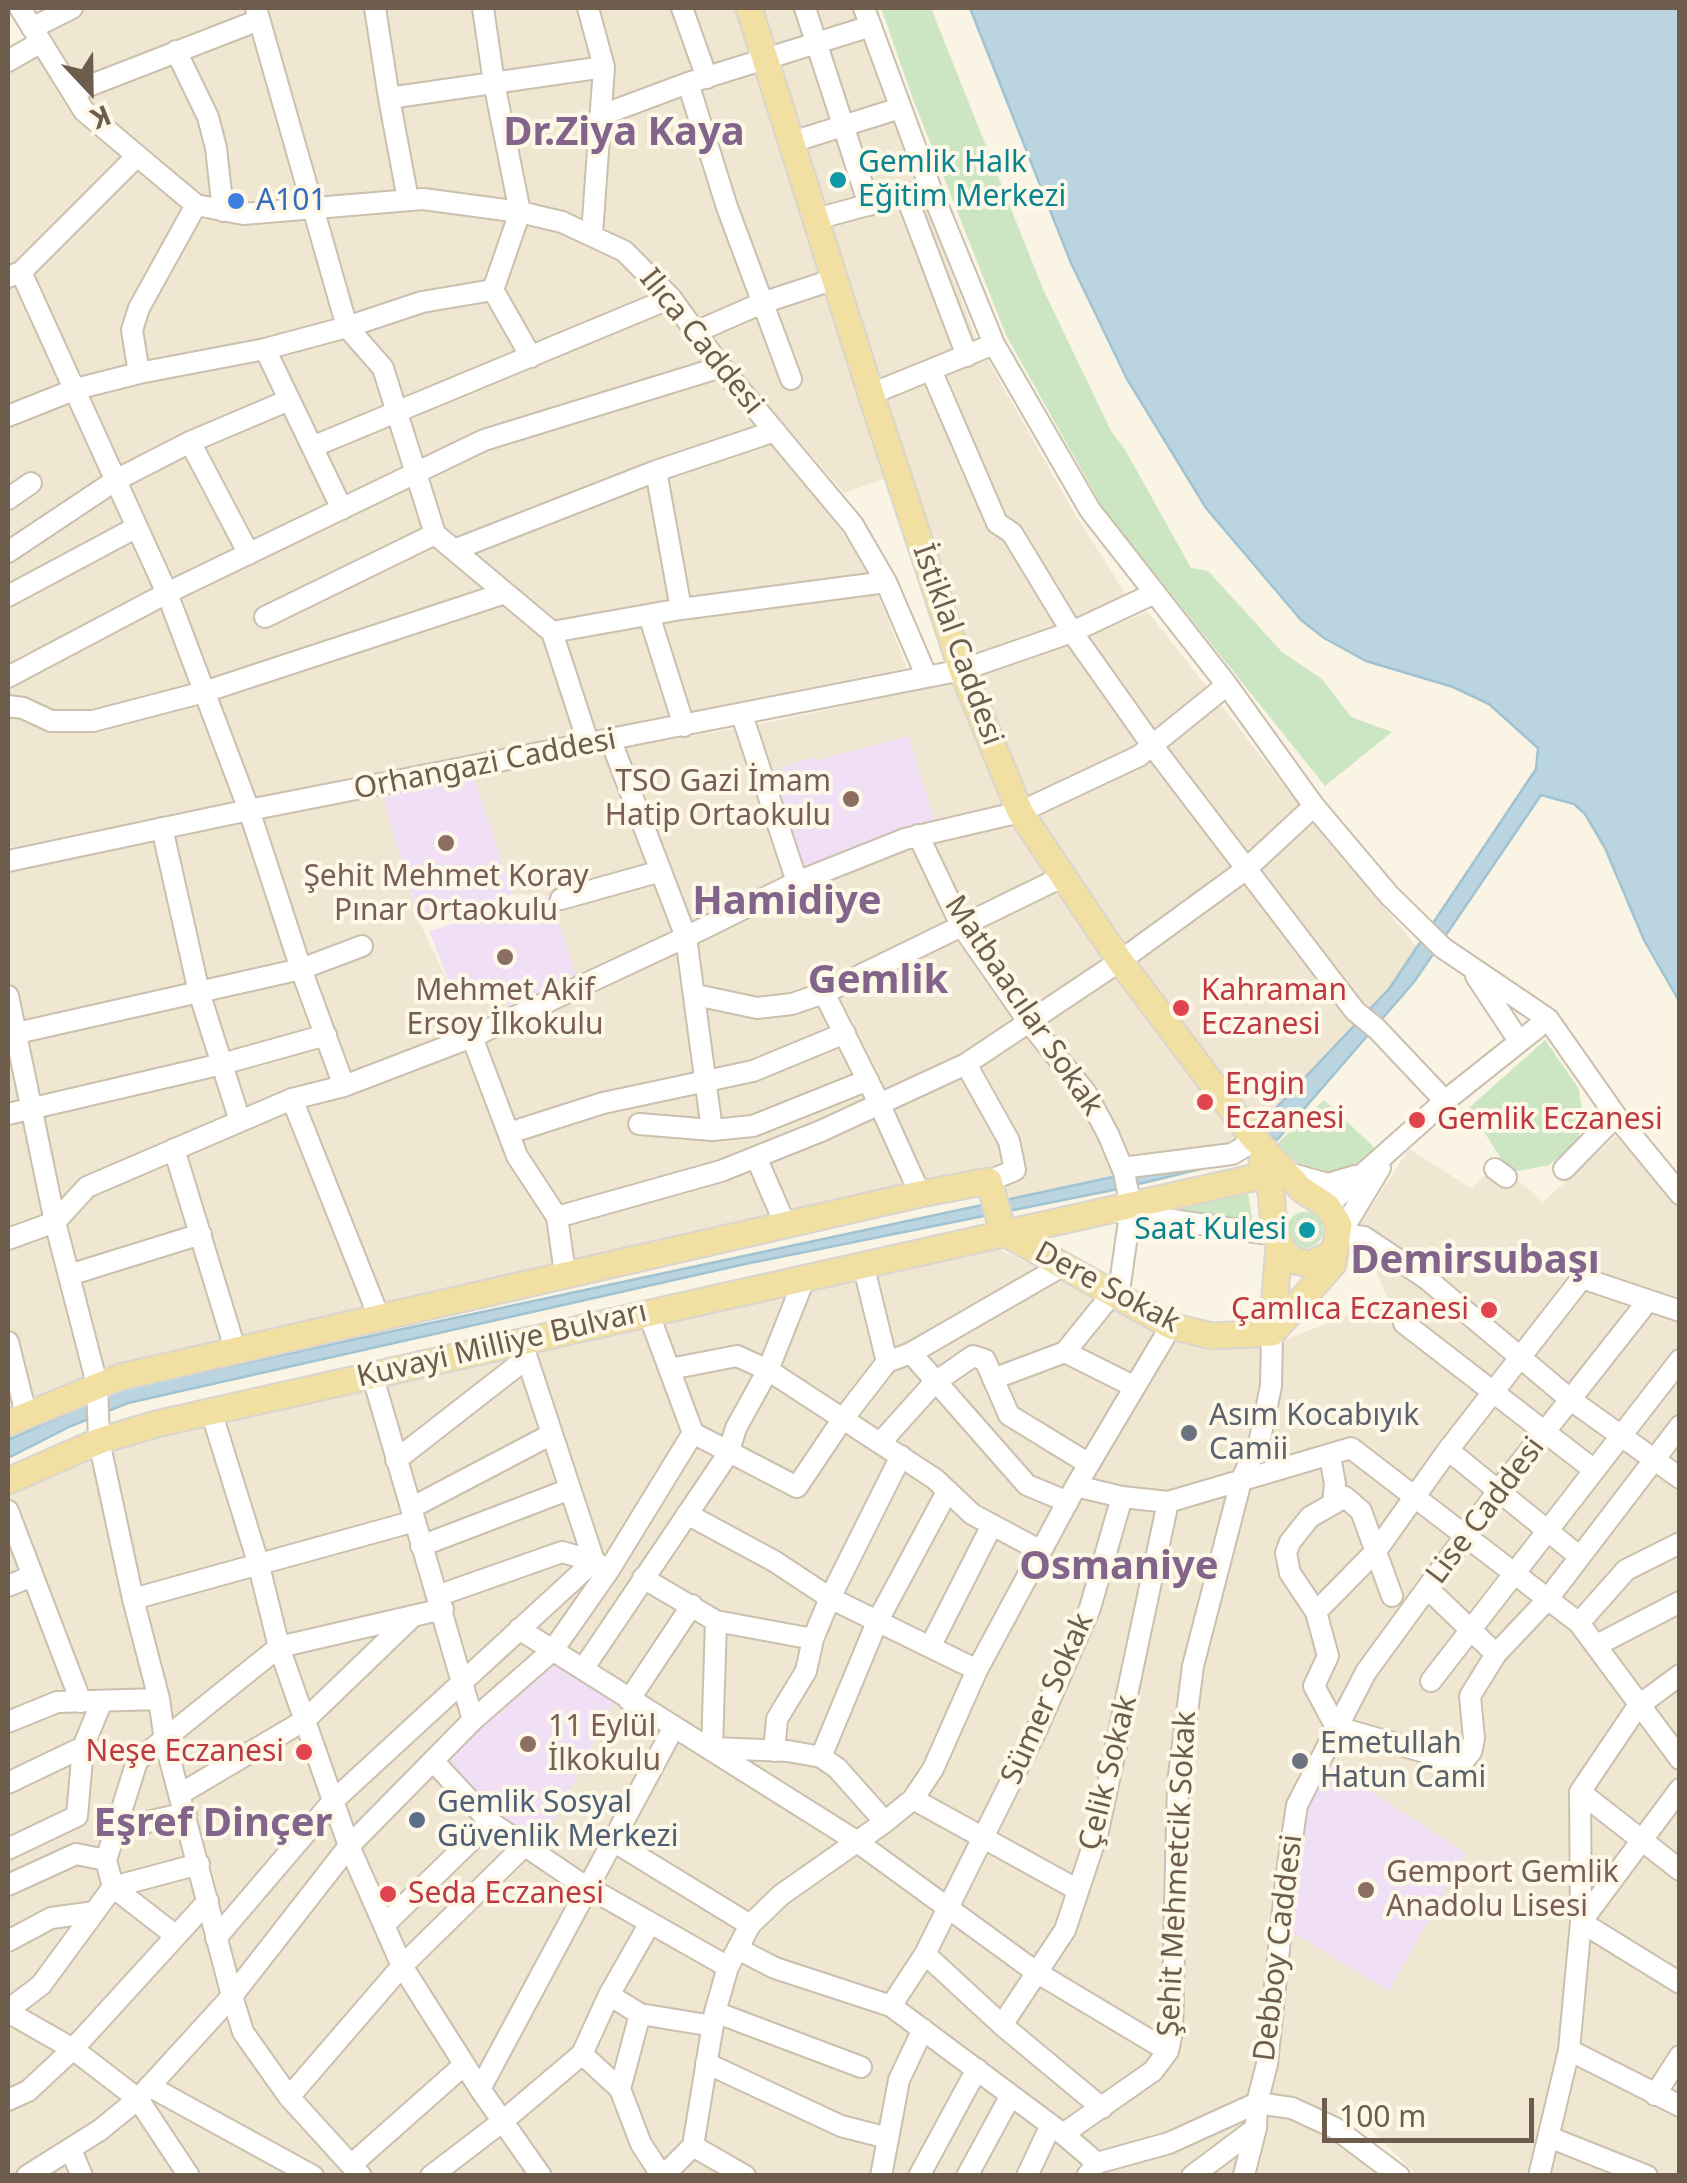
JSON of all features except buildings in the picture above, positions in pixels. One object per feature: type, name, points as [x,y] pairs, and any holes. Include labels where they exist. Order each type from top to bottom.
[{"type":"main road","name":"İstiklal Caddesi","points":[[749,8],[962,670],[1020,812],[1120,962],[1264,1154],[1322,1204]]},
{"type":"main road","points":[[996,1206],[1124,1195],[1264,1154],[1276,1233],[1272,1333]]},
{"type":"main road","name":"Kuvayi Milliye Bulvarı","points":[[8,1482],[98,1412],[236,1352],[920,1194],[996,1206]]},
{"type":"main road","points":[[1272,1333],[1333,1264],[1340,1234],[1334,1214],[1322,1204],[1295,1200],[1276,1233]]},
{"type":"main road","name":"Kuvayi Milliye Bulvarı","points":[[17,1418],[98,1412],[211,1411],[372,1374],[524,1349],[648,1312],[864,1264],[996,1206]]},
{"type":"main road","name":"Dere Sokak","points":[[996,1206],[1062,1266],[1171,1326],[1212,1336],[1272,1333]]},
{"type":"main road","points":[[1276,1233],[1294,1261],[1311,1264],[1330,1254],[1340,1234]]},
{"type":"street","points":[[8,12],[20,8]]},
{"type":"street","name":"Ilıca Caddesi","points":[[20,8],[84,111],[196,205],[243,214],[423,199],[520,212],[562,222],[624,251],[671,298],[721,368],[853,525],[886,582],[926,676]]},
{"type":"street","points":[[8,60],[72,8]]},
{"type":"street","points":[[375,8],[408,200]]},
{"type":"street","points":[[483,8],[520,212],[493,290],[531,357]]},
{"type":"street","points":[[588,8],[604,67],[592,234]]},
{"type":"street","points":[[682,8],[718,179],[791,379]]},
{"type":"street","points":[[805,8],[870,205]]},
{"type":"street","points":[[73,92],[258,14],[346,327],[383,368],[400,412],[414,473],[435,534],[552,632],[589,745]]},
{"type":"street","points":[[602,115],[818,44],[868,17],[930,187],[994,344],[1090,510],[1227,684],[1314,806],[1443,948],[1548,1019],[1616,1116],[1680,1194]]},
{"type":"street","points":[[176,50],[208,117],[216,148],[223,211]]},
{"type":"street","points":[[389,98],[604,67]]},
{"type":"street","points":[[792,142],[900,108]]},
{"type":"street","points":[[136,157],[14,275],[76,389],[168,593],[249,810],[300,968],[344,1086]]},
{"type":"street","points":[[816,218],[930,187]]},
{"type":"street","points":[[906,195],[968,356]]},
{"type":"street","points":[[139,373],[132,330],[196,205]]},
{"type":"street","points":[[698,332],[762,303],[835,280]]},
{"type":"street","points":[[8,416],[76,389],[265,349],[422,302],[493,290]]},
{"type":"street","points":[[312,447],[671,298]]},
{"type":"street","points":[[871,394],[994,344]]},
{"type":"street","points":[[265,349],[342,509]]},
{"type":"street","points":[[505,593],[204,692],[93,720],[51,721],[15,707],[8,677],[168,593],[484,440],[721,368]]},
{"type":"street","points":[[931,370],[997,523],[1012,533],[1072,632],[1152,745],[1355,1012],[1377,1029],[1445,1101]]},
{"type":"street","points":[[8,552],[116,480],[190,442],[289,400]]},
{"type":"street","points":[[454,550],[656,471],[775,431]]},
{"type":"street","points":[[190,442],[249,554]]},
{"type":"street","points":[[656,471],[681,609]]},
{"type":"street","points":[[8,499],[31,483]]},
{"type":"street","points":[[8,596],[137,527]]},
{"type":"street","points":[[265,617],[435,534]]},
{"type":"street","points":[[552,632],[681,609],[886,582]]},
{"type":"street","name":"Orhangazi Caddesi","points":[[8,860],[962,670],[1072,632],[1155,594]]},
{"type":"street","points":[[649,615],[684,726]]},
{"type":"street","points":[[8,1239],[55,1222],[87,1188],[174,1148],[292,1099],[344,1086],[472,1037],[797,882],[918,835],[1020,812],[1138,756],[1227,684]]},
{"type":"street","points":[[742,715],[797,882]]},
{"type":"street","points":[[611,741],[686,938],[712,1130]]},
{"type":"street","points":[[557,1217],[721,1171],[966,1064],[1120,962],[1246,870],[1314,806]]},
{"type":"street","points":[[162,828],[199,992],[240,1121]]},
{"type":"street","name":"Matbaacılar Sokak","points":[[918,835],[961,925],[1028,1021],[1086,1093],[1124,1195]]},
{"type":"street","points":[[562,899],[661,871]]},
{"type":"street","points":[[696,995],[757,1008],[792,1004],[824,993],[1062,877]]},
{"type":"street","points":[[11,1035],[300,968],[362,946]]},
{"type":"street","points":[[1469,966],[1519,1041]]},
{"type":"street","points":[[824,993],[880,1103],[920,1194]]},
{"type":"street","points":[[8,996],[11,1035],[69,1276],[165,1741],[243,2032],[289,2098],[356,2170],[464,2065]]},
{"type":"street","points":[[1322,1204],[1548,1019]]},
{"type":"street","points":[[509,1134],[603,1103],[753,1072],[845,1032]]},
{"type":"street","points":[[8,1114],[222,1064],[326,1035]]},
{"type":"street","points":[[472,1037],[517,1156],[557,1217],[565,1273]]},
{"type":"street","points":[[966,1064],[1010,1141],[1015,1170],[996,1206]]},
{"type":"street","points":[[639,1124],[712,1130],[752,1126],[868,1080]]},
{"type":"street","points":[[292,1099],[379,1317]]},
{"type":"street","points":[[1564,1169],[1616,1116]]},
{"type":"street","points":[[1124,1195],[1244,1147],[1328,1184],[1366,1171]]},
{"type":"street","points":[[174,1148],[236,1352]]},
{"type":"street","points":[[1391,1150],[1340,1234],[1364,1237],[1427,1279],[1571,1400],[1680,1478]]},
{"type":"street","points":[[756,1157],[785,1224]]},
{"type":"street","points":[[1124,1195],[1276,1233]]},
{"type":"street","points":[[993,1380],[1065,1352],[1120,1284],[1124,1195]]},
{"type":"street","points":[[69,1276],[200,1234]]},
{"type":"street","points":[[864,1264],[887,1362]]},
{"type":"street","points":[[648,1312],[692,1433],[797,1488],[887,1362],[911,1353],[1062,1266]]},
{"type":"street","points":[[583,1669],[728,1454],[736,1428],[768,1370],[805,1277]]},
{"type":"street","points":[[1316,1612],[1376,1551],[1491,1392],[1582,1278],[1680,1312]]},
{"type":"street","name":"Lise Caddesi","points":[[1336,1727],[1366,1672],[1464,1537],[1647,1302]]},
{"type":"street","points":[[1404,1322],[1594,1470]]},
{"type":"street","points":[[582,2054],[620,2089],[641,2144],[662,2176],[693,2146],[714,2019],[733,1958],[750,1926],[781,1895],[912,1799],[933,1769],[977,1670],[1072,1494],[1171,1326]]},
{"type":"street","name":"Şehit Mehmetcik Sokak","points":[[1056,2130],[1102,2108],[1153,2071],[1168,2051],[1172,2032],[1180,1764],[1193,1666],[1241,1481],[1260,1439],[1271,1386],[1272,1333]]},
{"type":"street","points":[[8,1342],[17,1418]]},
{"type":"street","points":[[396,1460],[524,1349],[570,1489],[602,1566]]},
{"type":"street","points":[[1065,1352],[1135,1387]]},
{"type":"street","points":[[911,1353],[1027,1485],[1072,1494],[1168,1502],[1351,1448],[1579,1623],[1680,1759]]},
{"type":"street","points":[[670,1369],[737,1356],[768,1370],[901,1456],[991,1527],[1041,1551]]},
{"type":"street","points":[[881,1442],[934,1383],[973,1356],[985,1360],[1008,1414],[1089,1464]]},
{"type":"street","points":[[1431,1681],[1679,1361]]},
{"type":"street","points":[[372,1374],[474,1720]]},
{"type":"street","points":[[211,1411],[258,1562],[279,1647],[349,1846],[402,1966],[464,2065],[542,2176]]},
{"type":"street","points":[[1392,1596],[1361,1511],[1344,1497],[1310,1517],[1290,1542],[1286,1553],[1290,1574],[1316,1612],[1328,1656],[1314,1686],[1336,1727],[1432,1754],[1446,1762],[1462,1763],[1471,1752],[1474,1738],[1470,1696],[1496,1654],[1546,1600],[1680,1426]]},
{"type":"street","points":[[27,2176],[71,2150],[144,2092],[232,1996],[349,1846],[474,1720],[552,1650],[602,1566],[692,1433]]},
{"type":"street","points":[[133,1599],[413,1514],[552,1434]]},
{"type":"street","points":[[1448,1450],[1580,1557]]},
{"type":"street","points":[[774,1750],[777,1718],[806,1670],[813,1639],[830,1598],[901,1456]]},
{"type":"street","points":[[1330,1456],[1336,1484],[1334,1504]]},
{"type":"street","points":[[421,1546],[570,1489]]},
{"type":"street","points":[[821,1757],[877,1622],[948,1492]]},
{"type":"street","name":"Sümer Sokak","points":[[891,2006],[925,1954],[983,1840],[1090,1608],[1122,1496]]},
{"type":"street","name":"Çelik Sokak","points":[[1002,2025],[1065,1930],[1098,1831],[1168,1502]]},
{"type":"street","points":[[8,1511],[32,1576],[91,1702],[77,1816],[8,1849]]},
{"type":"street","points":[[686,1514],[774,1561],[830,1598],[977,1670]]},
{"type":"street","points":[[930,1647],[991,1527]]},
{"type":"street","points":[[1579,1623],[1626,1570],[1678,1547]]},
{"type":"street","points":[[176,1936],[113,1887],[106,1860],[137,1761],[279,1647],[414,1615],[562,1552],[602,1566]]},
{"type":"street","points":[[216,1938],[334,1801],[518,1629],[602,1566]]},
{"type":"street","points":[[8,1586],[32,1576]]},
{"type":"street","points":[[643,1578],[716,1621],[813,1639]]},
{"type":"street","points":[[1428,1589],[1496,1654]]},
{"type":"street","points":[[1597,1645],[1680,1602]]},
{"type":"street","points":[[628,1700],[692,1606]]},
{"type":"street","points":[[113,1830],[183,1803],[305,1720],[414,1615]]},
{"type":"street","points":[[712,1748],[716,1621]]},
{"type":"street","points":[[518,1629],[856,1840],[1036,1972],[1168,2051]]},
{"type":"street","points":[[1539,2176],[1569,2050],[1580,1922],[1580,1792],[1638,1706],[1680,1674]]},
{"type":"street","points":[[8,1722],[57,1702],[158,1699]]},
{"type":"street","name":"Debboy Caddesi","points":[[1244,2175],[1266,2064],[1297,1805],[1336,1727]]},
{"type":"street","points":[[480,2089],[674,1728]]},
{"type":"street","points":[[8,1783],[84,1747]]},
{"type":"street","points":[[712,1748],[774,1750],[821,1757],[885,1822]]},
{"type":"street","points":[[434,1762],[490,1822],[650,1923],[733,1958],[891,2006],[1056,2130],[1092,2169],[1169,2142],[1257,2104],[1292,2108],[1336,2128],[1399,2176]]},
{"type":"street","points":[[1580,1922],[1680,1789]]},
{"type":"street","points":[[1580,1792],[1680,1870]]},
{"type":"street","points":[[912,1799],[1078,1890]]},
{"type":"street","points":[[384,1925],[490,1822]]},
{"type":"street","points":[[613,1842],[750,1926]]},
{"type":"street","points":[[289,2098],[402,1966],[526,1844]]},
{"type":"street","points":[[8,1885],[76,1854],[106,1860]]},
{"type":"street","points":[[199,1864],[113,1887],[40,1985],[8,2011],[144,2092],[312,2175],[334,2146]]},
{"type":"street","points":[[8,2100],[28,2090],[73,2049],[208,1901]]},
{"type":"street","points":[[8,1941],[51,1918],[95,1912]]},
{"type":"street","points":[[1580,1922],[1680,1983]]},
{"type":"street","points":[[431,2176],[582,2054],[650,1923]]},
{"type":"street","points":[[925,1954],[1002,2025],[1102,2108]]},
{"type":"street","points":[[610,1994],[640,2014],[714,2019],[861,2067]]},
{"type":"street","points":[[620,2089],[640,2014]]},
{"type":"street","points":[[881,2176],[898,2080],[923,2029]]},
{"type":"street","points":[[1569,2050],[1680,2106]]},
{"type":"street","points":[[1655,2094],[1680,2056]]},
{"type":"street","points":[[706,2063],[841,2126],[888,2138]]},
{"type":"street","points":[[920,2176],[977,2069]]},
{"type":"street","points":[[144,2092],[190,2176]]},
{"type":"street","points":[[967,2176],[1010,2097]]},
{"type":"street","points":[[1192,2176],[1256,2128]]},
{"type":"street","points":[[1027,2176],[1056,2130]]},
{"type":"street","points":[[1549,2137],[1646,2176]]},
{"type":"street","points":[[693,2146],[735,2173]]},
{"type":"street","points":[[71,2150],[82,2176]]},
{"type":"shaded area","points":[[34,8],[739,8],[884,479],[844,493],[724,354],[659,271],[606,228],[503,197],[394,190],[247,204],[200,195],[147,155],[96,108],[50,40]]},
{"type":"shaded area","points":[[763,8],[853,8],[977,341],[1072,509],[1130,601],[970,657]]},
{"type":"shaded area","points":[[29,42],[77,121],[202,220],[431,208],[545,227],[620,258],[690,330],[730,398],[809,484],[869,572],[907,668],[8,848],[8,54]]},
{"type":"shaded area","points":[[1148,612],[1417,947],[1389,989],[1257,1128],[1023,804],[972,679]]},
{"type":"shaded area","points":[[955,682],[1233,1132],[1239,1150],[1010,1199],[991,1171],[91,1374],[8,1414],[8,866],[382,791],[419,921],[455,997],[500,984],[511,1013],[550,896],[513,894],[473,775],[770,722]]},
{"type":"shaded area","name":"TSO Gazi İmam Hatip Ortaokulu","points":[[908,736],[936,824],[798,870],[764,774],[814,757],[816,761]]},
{"type":"shaded area","name":"Şehit Mehmet Koray Pınar Ortaokulu","points":[[473,775],[513,894],[419,921],[382,792]]},
{"type":"shaded area","name":"Mehmet Akif Ersoy İlkokulu","points":[[550,896],[579,984],[511,1013],[500,985],[455,997],[429,931]]},
{"type":"shaded area","points":[[1616,1136],[1679,1202],[1679,2175],[1417,2175],[1365,2124],[1285,2097],[1232,2101],[1179,2133],[1082,2161],[1073,2175],[8,2175],[8,1494],[110,1448],[999,1249],[1180,1337],[1228,1347],[1284,1340],[1388,1300],[1358,1227],[1409,1149],[1472,1189],[1497,1162],[1543,1202]]},
{"type":"shaded area","name":"11 Eylül İlkokulu","points":[[554,1657],[614,1702],[541,1848],[498,1817],[447,1762],[479,1726]]},
{"type":"shaded area","name":"Gemport Gemlik Anadolu Lisesi","points":[[1329,1764],[1466,1854],[1389,1991],[1282,1926],[1294,1832]]},
{"type":"shaded area","points":[[1284,2111],[1330,2133],[1380,2175],[1095,2176],[1103,2167],[1246,2115]]},
{"type":"green space","points":[[881,8],[931,8],[1043,289],[1111,431],[1191,568],[1208,571],[1282,652],[1322,679],[1351,717],[1392,732],[1325,786],[1104,510],[1006,335]]},
{"type":"green space","points":[[1545,1040],[1579,1089],[1584,1125],[1575,1145],[1549,1165],[1519,1171],[1507,1168],[1469,1108]]},
{"type":"green space","points":[[1324,1100],[1377,1150],[1354,1168],[1327,1179],[1313,1177],[1277,1144]]},
{"type":"green space","points":[[1247,1188],[1253,1224],[1143,1216]]},
{"type":"green space","points":[[1305,1212],[1318,1217],[1323,1230],[1318,1243],[1305,1248],[1292,1243],[1287,1230],[1292,1217]]},
{"type":"water","points":[[970,8],[1679,8],[1679,1001],[1644,940],[1605,848],[1585,814],[1574,804],[1541,795],[1414,982],[1277,1140],[1257,1128],[1389,989],[1536,769],[1538,748],[1489,704],[1453,687],[1366,661],[1324,638],[1301,620],[1206,508],[1127,379],[1071,263]]},
{"type":"water","points":[[1239,1150],[1242,1159],[1118,1189],[745,1264],[128,1403],[8,1458],[8,1440],[118,1390]]},
{"type":"place","name":"Gemlik Halk Eğitim Merkezi","points":[[838,180]]},
{"type":"place","name":"A101","points":[[236,201]]},
{"type":"place","name":"TSO Gazi İmam Hatip Ortaokulu","points":[[851,799]]},
{"type":"place","name":"Şehit Mehmet Koray Pınar Ortaokulu","points":[[446,843]]},
{"type":"place","name":"Mehmet Akif Ersoy İlkokulu","points":[[505,957]]},
{"type":"place","name":"Kahraman Eczanesi","points":[[1181,1008]]},
{"type":"place","name":"Engin Eczanesi","points":[[1205,1102]]},
{"type":"place","name":"Gemlik Eczanesi","points":[[1417,1120]]},
{"type":"place","name":"Saat Kulesi","points":[[1307,1230]]},
{"type":"place","name":"Çamlıca Eczanesi","points":[[1489,1310]]},
{"type":"place","name":"Asım Kocabıyık Camii","points":[[1189,1433]]},
{"type":"place","name":"11 Eylül İlkokulu","points":[[528,1744]]},
{"type":"place","name":"Neşe Eczanesi","points":[[304,1752]]},
{"type":"place","name":"Emetullah Hatun Cami","points":[[1300,1761]]},
{"type":"place","name":"Gemlik Sosyal Güvenlik Merkezi","points":[[417,1820]]},
{"type":"place","name":"Gemport Gemlik Anadolu Lisesi","points":[[1366,1890]]},
{"type":"place","name":"Seda Eczanesi","points":[[388,1894]]},
{"type":"district","name":"Dr.Ziya Kaya","points":[[624,134]]},
{"type":"district","name":"Hamidiye","points":[[787,903]]},
{"type":"district","name":"Gemlik","points":[[878,982]]},
{"type":"district","name":"Demirsubaşı","points":[[1475,1262]]},
{"type":"district","name":"Osmaniye","points":[[1119,1568]]},
{"type":"district","name":"Eşref Dinçer","points":[[213,1825]]}]
